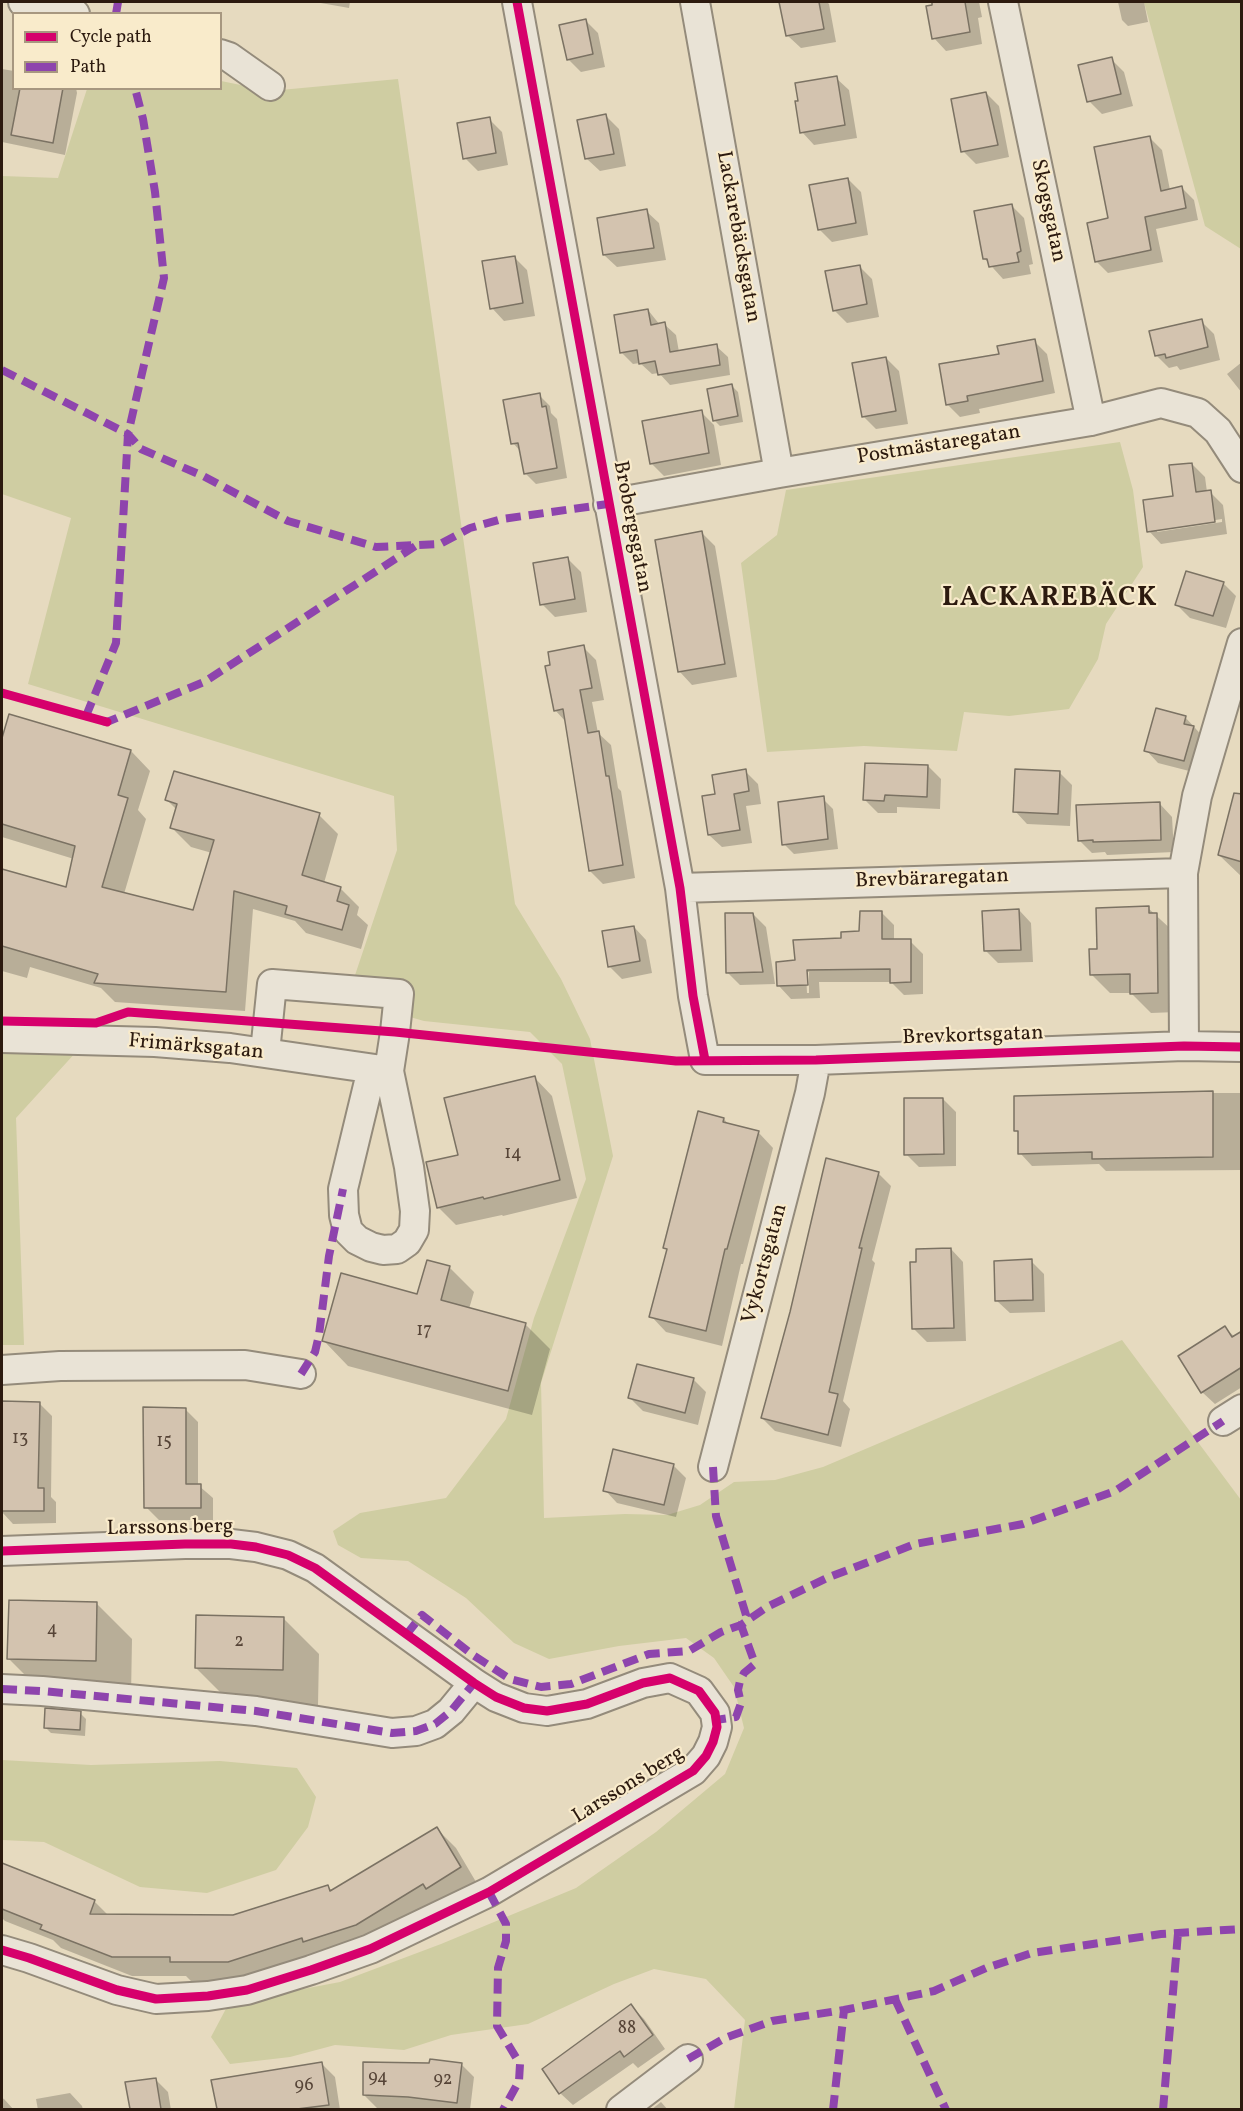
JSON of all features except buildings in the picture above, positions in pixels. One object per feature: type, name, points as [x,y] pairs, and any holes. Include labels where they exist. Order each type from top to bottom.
[{"type":"street","points":[[23,2],[66,12]]},
{"type":"street","name":"Brobergsgatan","points":[[517,2],[680,888],[693,996],[705,1060]]},
{"type":"street","name":"Lackarebäcksgatan","points":[[695,2],[779,473]]},
{"type":"street","name":"Skogsgatan","points":[[1003,2],[1091,421]]},
{"type":"street","points":[[222,55],[229,57],[270,86]]},
{"type":"street","name":"Postmästaregatan","points":[[608,504],[1091,421],[1161,403],[1198,413],[1218,432],[1242,468]]},
{"type":"street","points":[[1184,1046],[1183,873],[1197,796],[1242,643]]},
{"type":"street","name":"Brevbäraregatan","points":[[680,888],[1183,873]]},
{"type":"street","points":[[265,1052],[272,984],[399,993],[395,1032],[381,1070],[343,1189],[344,1215],[348,1231],[357,1240],[384,1250],[397,1249],[407,1242],[414,1230],[415,1211],[409,1167],[381,1070]]},
{"type":"street","name":"Frimärksgatan","points":[[2,1038],[155,1042],[265,1052],[381,1070]]},
{"type":"street","name":"Brevkortsgatan","points":[[705,1060],[816,1060],[1184,1046],[1242,1047]]},
{"type":"street","name":"Vykortsgatan","points":[[713,1467],[807,1104],[816,1060]]},
{"type":"street","points":[[2,1370],[60,1366],[245,1365],[301,1374]]},
{"type":"street","name":"Larssons berg","points":[[2,1551],[185,1544],[231,1544],[256,1547],[288,1555],[315,1569],[474,1683],[505,1701],[524,1708],[547,1711],[587,1704],[643,1683],[670,1678],[699,1691],[715,1713],[717,1726],[706,1756],[693,1771],[489,1892],[370,1949],[311,1970],[247,1990],[208,1996],[156,1999],[117,1990],[2,1950]]},
{"type":"street","points":[[2,1689],[256,1711],[392,1733],[416,1731],[435,1724],[451,1711],[474,1683]]},
{"type":"street","points":[[621,2109],[688,2059]]},
{"type":"shaded area","points":[[1144,2],[1241,2],[1241,249],[1205,226]]},
{"type":"shaded area","points":[[398,79],[515,904],[561,979],[590,1039],[613,1156],[541,1383],[544,1518],[625,1514],[667,1515],[700,1505],[734,1482],[775,1480],[823,1467],[1122,1340],[1241,1500],[1241,2109],[734,2109],[745,2020],[706,1979],[654,1969],[614,1984],[528,2024],[451,2035],[404,2050],[335,2045],[290,2057],[230,2064],[211,2037],[229,2003],[340,1982],[441,1944],[576,1888],[656,1832],[725,1774],[744,1728],[734,1687],[714,1658],[686,1638],[619,1646],[549,1659],[514,1643],[466,1598],[408,1561],[361,1558],[338,1545],[333,1531],[360,1513],[446,1498],[506,1419],[534,1318],[586,1179],[562,1064],[530,1032],[424,1021],[347,999],[397,850],[394,796],[28,684],[71,518],[2,494],[2,176],[58,178],[87,90],[222,90],[222,81],[270,91]]},
{"type":"shaded area","points":[[1120,442],[1133,490],[1143,567],[1106,624],[1098,659],[1069,709],[1009,716],[964,712],[957,751],[864,746],[767,752],[741,563],[777,535],[786,490]]},
{"type":"shaded area","points":[[2,1050],[77,1051],[16,1118],[24,1345],[2,1345]]},
{"type":"shaded area","points":[[2,1760],[91,1765],[220,1761],[297,1768],[316,1797],[308,1827],[276,1870],[207,1893],[140,1887],[44,1842],[2,1840]]},
{"type":"marked path","points":[[116,12],[118,2]]},
{"type":"marked path","points":[[86,716],[116,643],[128,434],[164,278],[155,192],[143,119],[136,90]]},
{"type":"marked path","points":[[2,370],[128,434],[141,449],[203,476],[288,521],[376,547],[440,544],[470,528],[502,519],[608,504]]},
{"type":"marked path","points":[[103,721],[107,722],[204,682],[417,545]]},
{"type":"marked path","points":[[301,1374],[315,1352],[319,1335],[329,1256],[343,1189]]},
{"type":"marked path","points":[[406,1635],[422,1615],[473,1655],[510,1679],[541,1687],[571,1684],[649,1654],[689,1651],[721,1632],[741,1625],[767,1607],[827,1578],[915,1544],[1023,1524],[1115,1491],[1223,1421]]},
{"type":"marked path","points":[[713,1467],[716,1516],[746,1615],[741,1625],[755,1664],[744,1673],[740,1681],[738,1690],[741,1703],[736,1717],[716,1720]]},
{"type":"marked path","points":[[2,1689],[256,1711],[392,1733],[416,1731],[435,1724],[451,1711],[474,1683]]},
{"type":"marked path","points":[[489,1892],[506,1924],[506,1941],[498,1968],[497,2026],[520,2064],[519,2081],[503,2110]]},
{"type":"marked path","points":[[688,2059],[725,2038],[772,2021],[844,2010],[934,1991],[986,1968],[1032,1953],[1161,1934],[1242,1929]]},
{"type":"marked path","points":[[1163,2110],[1178,1933]]},
{"type":"marked path","points":[[895,1999],[946,2110]]},
{"type":"marked path","points":[[833,2110],[844,2010]]},
{"type":"cycle path","points":[[517,2],[680,888],[693,996],[705,1060]]},
{"type":"cycle path","points":[[2,693],[107,722]]},
{"type":"cycle path","points":[[2,1021],[96,1023],[128,1012],[395,1032],[676,1061],[816,1060],[1184,1046],[1242,1047]]},
{"type":"cycle path","points":[[2,1551],[185,1544],[231,1544],[256,1547],[288,1555],[315,1568],[474,1683],[496,1697],[524,1708],[547,1711],[587,1704],[643,1683],[670,1678],[699,1691],[715,1713],[717,1727],[706,1756],[693,1771],[489,1892],[370,1949],[247,1990],[208,1996],[156,1999],[117,1990],[2,1950]]},
{"type":"district","name":"LACKAREBÄCK","points":[[1050,600]]}]
